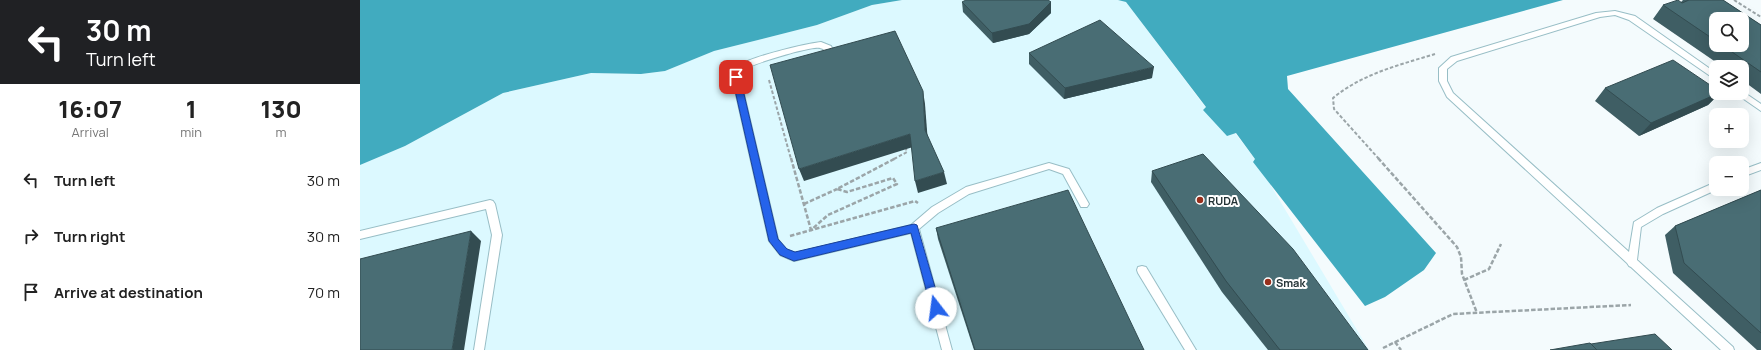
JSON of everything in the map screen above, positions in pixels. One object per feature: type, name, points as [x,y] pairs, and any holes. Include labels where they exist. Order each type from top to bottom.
[{"type":"lane","points":[[1709,72],[1632,18],[1615,13],[1599,15],[1454,59],[1444,68],[1443,81],[1450,95],[1632,263],[1729,350]]},
{"type":"lane","points":[[835,61],[828,48],[821,45],[809,46],[749,63],[739,69],[736,77],[774,241],[784,252],[794,257],[914,228],[935,210],[966,191],[1049,166],[1066,171],[1084,204]]},
{"type":"lane","points":[[1749,100],[1761,108]]},
{"type":"lane","points":[[1749,171],[1761,166]]},
{"type":"lane","points":[[1632,263],[1637,225],[1660,211],[1709,189]]},
{"type":"lane","points":[[360,235],[490,204],[497,235],[479,350]]},
{"type":"lane","points":[[914,228],[947,350]]},
{"type":"lane","points":[[1142,270],[1191,350]]},
{"type":"path","points":[[1734,0],[1761,17]]},
{"type":"path","points":[[1441,52],[1373,75],[1340,90],[1333,98],[1334,108],[1457,246],[1461,257],[1464,280],[1477,313]]},
{"type":"path","points":[[769,80],[812,230]]},
{"type":"path","points":[[804,204],[837,189],[907,152],[906,149]]},
{"type":"path","points":[[812,230],[828,216],[897,184],[894,178],[847,192],[837,189]]},
{"type":"path","points":[[774,241],[915,201],[935,210]]},
{"type":"path","points":[[1464,280],[1489,269],[1501,244]]},
{"type":"path","points":[[1383,348],[1453,314],[1631,305]]},
{"type":"path","points":[[1395,342],[1401,350]]},
{"type":"shaded area","points":[[902,0],[1118,0],[1126,2],[1206,108],[1203,110],[1235,133],[1255,159],[1369,350],[360,350],[360,165],[405,146],[503,93],[591,73],[641,74],[665,71],[714,51],[817,25],[872,5]]},
{"type":"water","points":[[360,0],[902,0],[872,5],[817,25],[714,51],[665,71],[641,74],[591,73],[503,93],[405,146],[360,165]]},
{"type":"water","points":[[1118,0],[1563,0],[1287,76],[1288,89],[1436,253],[1424,270],[1385,297],[1365,306],[1253,162],[1255,159],[1236,133],[1227,136],[1203,110],[1206,107],[1126,2]]},
{"type":"building","points":[[966,0],[1048,0],[1051,2],[1029,24],[992,33],[962,2]]},
{"type":"building","points":[[1678,0],[1682,3],[1689,0],[1723,0],[1741,12],[1709,12],[1709,36],[1663,5]]},
{"type":"building","points":[[1749,17],[1761,25],[1761,72],[1749,64],[1749,60],[1744,60],[1732,52],[1749,52]]},
{"type":"building","points":[[1100,20],[1154,67],[1065,88],[1029,53]]},
{"type":"building","points":[[895,31],[923,91],[925,130],[944,172],[915,181],[910,134],[799,169],[770,65]]},
{"type":"building","points":[[1673,60],[1709,84],[1709,97],[1651,123],[1605,88]]},
{"type":"building","points":[[1203,154],[1293,249],[1368,350],[1280,350],[1226,281],[1152,171]]},
{"type":"building","points":[[1068,190],[1144,350],[975,350],[936,228]]},
{"type":"building","points":[[1761,190],[1761,333],[1684,263],[1675,226]]},
{"type":"building","points":[[471,231],[452,350],[360,350],[360,259]]},
{"type":"building","points":[[1655,334],[1672,350],[1597,350],[1591,344]]},
{"type":"building","points":[[1590,343],[1597,350],[1550,350]]},
{"type":"place","name":"RUDA","points":[[1200,200]]},
{"type":"place","name":"Smak","points":[[1268,282]]},
{"type":"route","points":[[736,77],[774,241],[784,252],[794,257],[914,228],[936,308]]}]
